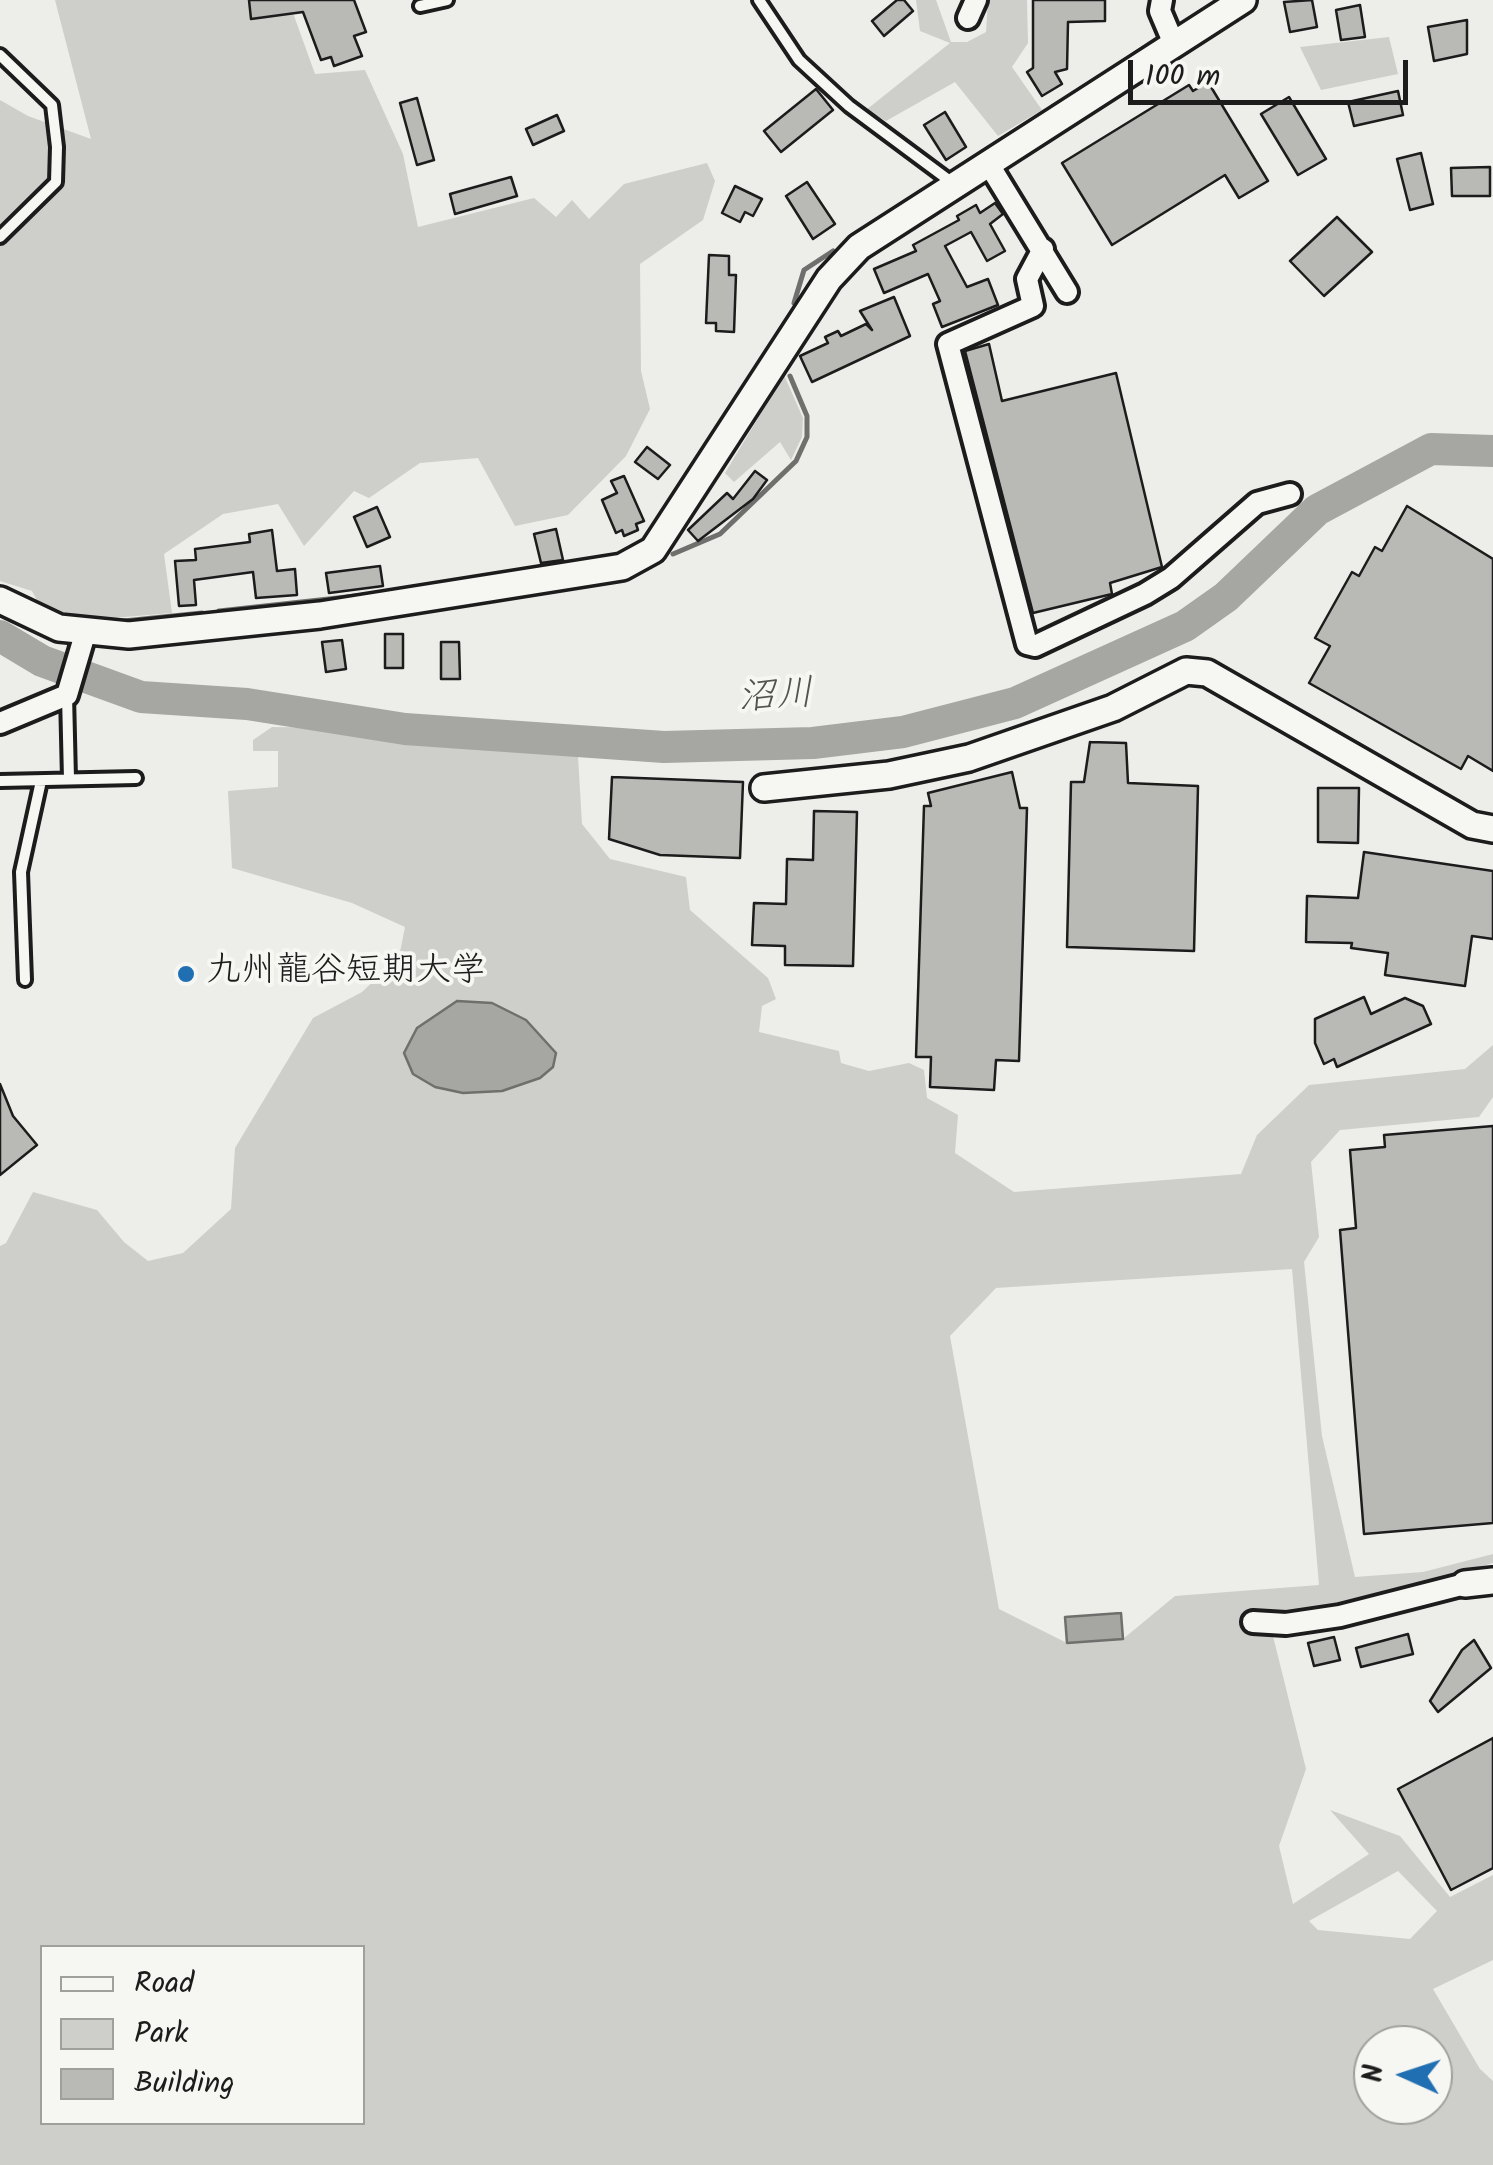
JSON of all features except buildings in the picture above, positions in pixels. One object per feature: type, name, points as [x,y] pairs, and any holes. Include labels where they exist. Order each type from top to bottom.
[{"type":"street","points":[[1162,0],[1160,11],[1174,44]]},
{"type":"street","points":[[0,600],[84,641],[320,615],[622,567],[653,550],[829,279],[859,246],[1243,0]]},
{"type":"street","points":[[988,163],[1067,292]]},
{"type":"street","points":[[1043,249],[1027,278],[1033,306],[948,344],[1027,644],[1035,646],[1145,594],[1171,578],[1257,503],[1290,494]]},
{"type":"street","points":[[0,723],[67,695],[84,641]]},
{"type":"street","points":[[764,788],[890,775],[969,758],[1113,708],[1186,671],[1208,673],[1472,825],[1493,829]]},
{"type":"street","points":[[1252,1622],[1286,1624],[1354,1613],[1493,1580]]},
{"type":"lane","points":[[420,6],[447,0]]},
{"type":"lane","points":[[759,0],[798,60],[850,106],[955,184]]},
{"type":"lane","points":[[0,56],[52,105],[57,147],[56,182],[0,238]]},
{"type":"lane","points":[[67,695],[70,780]]},
{"type":"lane","points":[[0,781],[136,778]]},
{"type":"lane","points":[[24,980],[21,872],[41,780]]},
{"type":"green space","points":[[55,0],[249,0],[293,13],[315,74],[365,70],[403,154],[418,227],[534,198],[556,217],[572,200],[589,219],[624,184],[707,163],[715,181],[703,220],[640,264],[641,371],[650,409],[626,456],[568,515],[515,526],[478,458],[420,463],[369,498],[354,491],[304,546],[278,504],[223,514],[164,554],[172,613],[89,620],[41,608],[32,591],[0,581],[0,100],[28,116],[91,139]]},
{"type":"green space","points":[[916,0],[936,0],[951,42],[967,42],[986,32],[988,0],[1027,0],[1028,43],[1012,67],[1042,110],[998,136],[955,82],[886,121],[866,110],[950,43],[920,31]]},
{"type":"green space","points":[[1389,37],[1398,74],[1321,90],[1300,47]]},
{"type":"green space","points":[[784,375],[803,418],[802,437],[791,460],[780,442],[734,482],[725,473]]},
{"type":"green space","points":[[272,727],[346,728],[578,756],[582,824],[610,859],[686,877],[690,910],[768,978],[776,999],[762,1006],[759,1032],[839,1051],[841,1063],[869,1071],[909,1063],[924,1070],[927,1098],[958,1115],[955,1153],[1014,1192],[1241,1174],[1257,1135],[1309,1085],[1465,1069],[1493,1045],[1493,1097],[1479,1117],[1340,1130],[1311,1162],[1319,1237],[1304,1262],[1322,1436],[1355,1577],[1423,1572],[1493,1554],[1493,1563],[1270,1624],[1306,1769],[1279,1846],[1293,1904],[1369,1854],[1330,1810],[1400,1836],[1450,1897],[1493,1875],[1493,1960],[1433,1989],[1480,2069],[1493,2081],[1493,2165],[0,2165],[0,1246],[6,1243],[33,1192],[97,1210],[124,1242],[148,1261],[183,1253],[231,1209],[235,1148],[313,1018],[362,992],[399,957],[405,927],[352,903],[232,868],[228,791],[278,787],[278,751],[253,751],[253,740]],"holes":[[[1292,1269],[1319,1585],[1175,1596],[1123,1639],[1067,1643],[999,1609],[950,1336],[996,1288]],[[1398,1871],[1437,1911],[1410,1939],[1318,1930],[1309,1921]]]},
{"type":"shaded area","points":[[457,1001],[492,1003],[526,1020],[556,1053],[553,1067],[540,1078],[502,1091],[463,1093],[435,1087],[413,1074],[404,1053],[417,1028]]},
{"type":"shaded area","points":[[1121,1613],[1123,1639],[1067,1643],[1065,1617]]},
{"type":"waterway","points":[[1150,14],[1156,26]]},
{"type":"waterway","points":[[1111,70],[1161,36]]},
{"type":"waterway","points":[[1052,107],[1089,84]]},
{"type":"waterway","points":[[1003,139],[1036,118]]},
{"type":"waterway","points":[[956,170],[988,149]]},
{"type":"waterway","points":[[914,197],[934,184]]},
{"type":"waterway","points":[[794,303],[804,270],[833,251]]},
{"type":"waterway","points":[[673,554],[720,534],[796,461],[807,437],[807,416],[790,376]]},
{"type":"waterway","name":"沼川","points":[[0,636],[42,661],[141,697],[247,704],[405,729],[664,747],[813,743],[903,732],[1015,703],[1185,626],[1226,597],[1317,510],[1431,449],[1493,451]]},
{"type":"waterway","points":[[219,611],[365,595]]},
{"type":"waterway","points":[[114,622],[202,613]]},
{"type":"place","name":"九州龍谷短期大学","points":[[186,974]]}]
